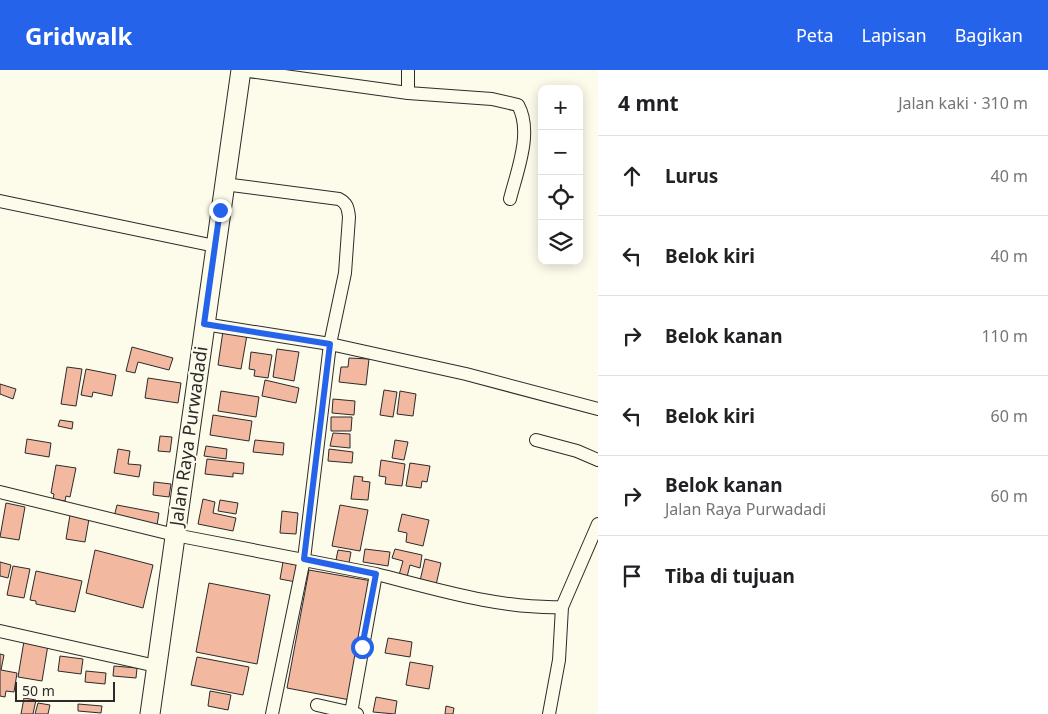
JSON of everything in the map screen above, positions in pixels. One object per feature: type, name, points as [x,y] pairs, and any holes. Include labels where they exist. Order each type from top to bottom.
[{"type":"main road","name":"Jalan Raya Purwadadi","points":[[150,714],[241,70]]},
{"type":"street","points":[[241,70],[408,93],[492,99],[518,105],[522,112],[523,140],[510,199]]},
{"type":"street","points":[[408,70],[408,93]]},
{"type":"street","points":[[224,184],[344,202],[350,217],[345,273],[330,344],[304,559],[272,714]]},
{"type":"street","points":[[0,201],[215,246]]},
{"type":"street","points":[[204,324],[330,344],[466,374],[598,409]]},
{"type":"street","points":[[536,440],[577,451],[598,460]]},
{"type":"street","points":[[0,492],[175,535],[376,574],[465,597],[541,608],[562,607]]},
{"type":"street","points":[[549,714],[559,660],[562,607],[595,538],[598,524]]},
{"type":"street","points":[[317,705],[354,713],[376,574]]},
{"type":"street","points":[[0,631],[156,666]]},
{"type":"building","points":[[223,331],[247,335],[241,369],[218,365]]},
{"type":"building","points":[[132,347],[173,358],[169,370],[138,362],[135,373],[126,371]]},
{"type":"building","points":[[277,349],[299,352],[294,381],[273,377]]},
{"type":"building","points":[[251,352],[272,355],[268,378],[254,376],[255,370],[249,369]]},
{"type":"building","points":[[349,358],[369,359],[366,385],[339,382],[341,367],[348,367]]},
{"type":"building","points":[[67,367],[82,369],[76,406],[61,404]]},
{"type":"building","points":[[86,369],[116,375],[112,396],[93,392],[92,397],[81,395]]},
{"type":"building","points":[[148,378],[181,383],[178,403],[145,398]]},
{"type":"building","points":[[265,380],[299,388],[296,403],[262,396]]},
{"type":"building","points":[[0,384],[16,389],[13,399],[0,394]]},
{"type":"building","points":[[384,390],[397,392],[393,417],[380,415]]},
{"type":"building","points":[[221,391],[259,397],[256,417],[218,411]]},
{"type":"building","points":[[400,391],[416,394],[413,416],[397,414]]},
{"type":"building","points":[[333,399],[355,401],[354,415],[332,413]]},
{"type":"building","points":[[213,415],[252,421],[249,441],[210,435]]},
{"type":"building","points":[[331,417],[352,417],[351,431],[331,431]]},
{"type":"building","points":[[60,420],[73,422],[72,429],[58,426]]},
{"type":"building","points":[[333,433],[350,434],[350,448],[330,446]]},
{"type":"building","points":[[160,436],[172,437],[170,452],[158,451]]},
{"type":"building","points":[[27,439],[51,443],[49,457],[25,453]]},
{"type":"building","points":[[255,440],[284,443],[283,455],[253,452]]},
{"type":"building","points":[[395,440],[408,442],[404,460],[392,458]]},
{"type":"building","points":[[206,446],[227,449],[226,459],[204,456]]},
{"type":"building","points":[[118,449],[130,451],[128,464],[141,465],[139,477],[114,473]]},
{"type":"building","points":[[329,449],[353,452],[352,463],[328,461]]},
{"type":"building","points":[[207,459],[244,463],[243,474],[233,473],[233,477],[205,474]]},
{"type":"building","points":[[381,460],[405,464],[402,486],[385,484],[386,477],[379,476]]},
{"type":"building","points":[[410,463],[430,466],[427,482],[422,481],[421,488],[406,486]]},
{"type":"building","points":[[56,465],[76,468],[70,497],[66,496],[65,501],[53,499],[54,494],[51,493]]},
{"type":"building","points":[[354,476],[363,477],[362,481],[370,482],[368,500],[351,499]]},
{"type":"building","points":[[154,482],[171,484],[169,497],[153,495]]},
{"type":"building","points":[[203,499],[215,502],[213,513],[236,518],[233,531],[198,524]]},
{"type":"building","points":[[220,500],[238,503],[236,514],[218,511]]},
{"type":"building","points":[[6,503],[25,507],[19,540],[0,537]]},
{"type":"building","points":[[117,505],[159,513],[157,525],[114,517]]},
{"type":"building","points":[[340,505],[368,510],[360,551],[332,546]]},
{"type":"building","points":[[282,511],[298,513],[296,534],[280,533]]},
{"type":"building","points":[[402,514],[429,520],[423,546],[406,542],[407,533],[398,531]]},
{"type":"building","points":[[70,515],[89,519],[85,542],[66,539]]},
{"type":"building","points":[[365,549],[390,552],[388,566],[363,562]]},
{"type":"building","points":[[395,549],[422,555],[420,568],[410,565],[407,577],[399,575],[403,561],[392,558]]},
{"type":"building","points":[[95,550],[153,565],[143,608],[86,593]]},
{"type":"building","points":[[338,550],[351,552],[349,563],[336,560]]},
{"type":"building","points":[[425,559],[441,563],[436,585],[420,581]]},
{"type":"building","points":[[0,562],[11,565],[8,578],[0,576]]},
{"type":"building","points":[[283,562],[300,566],[296,582],[280,579]]},
{"type":"building","points":[[13,566],[30,569],[24,598],[7,595]]},
{"type":"building","points":[[309,570],[372,581],[350,700],[287,688]]},
{"type":"building","points":[[36,571],[82,581],[75,612],[36,604],[36,601],[30,600]]},
{"type":"building","points":[[209,583],[270,595],[257,664],[196,652]]},
{"type":"building","points":[[388,638],[412,642],[410,657],[385,653]]},
{"type":"building","points":[[24,641],[48,645],[42,681],[18,677]]},
{"type":"building","points":[[0,654],[4,655],[1,670],[17,673],[14,692],[6,691],[5,697],[0,696]]},
{"type":"building","points":[[60,656],[83,659],[81,674],[58,671]]},
{"type":"building","points":[[197,657],[249,667],[243,695],[191,685]]},
{"type":"building","points":[[410,662],[433,666],[429,689],[406,685]]},
{"type":"building","points":[[114,666],[137,668],[136,678],[113,676]]},
{"type":"building","points":[[86,671],[106,673],[105,684],[85,682]]},
{"type":"building","points":[[210,691],[231,695],[228,710],[208,706]]},
{"type":"building","points":[[376,697],[397,701],[395,714],[373,712]]},
{"type":"building","points":[[24,698],[36,700],[33,714],[21,714]]},
{"type":"building","points":[[38,703],[50,705],[48,714],[35,714]]},
{"type":"building","points":[[78,704],[102,706],[101,713],[78,711]]},
{"type":"building","points":[[446,706],[454,708],[453,714],[445,714]]},
{"type":"route","points":[[220,210],[204,324],[330,344],[304,559],[376,574],[362,647]]}]
